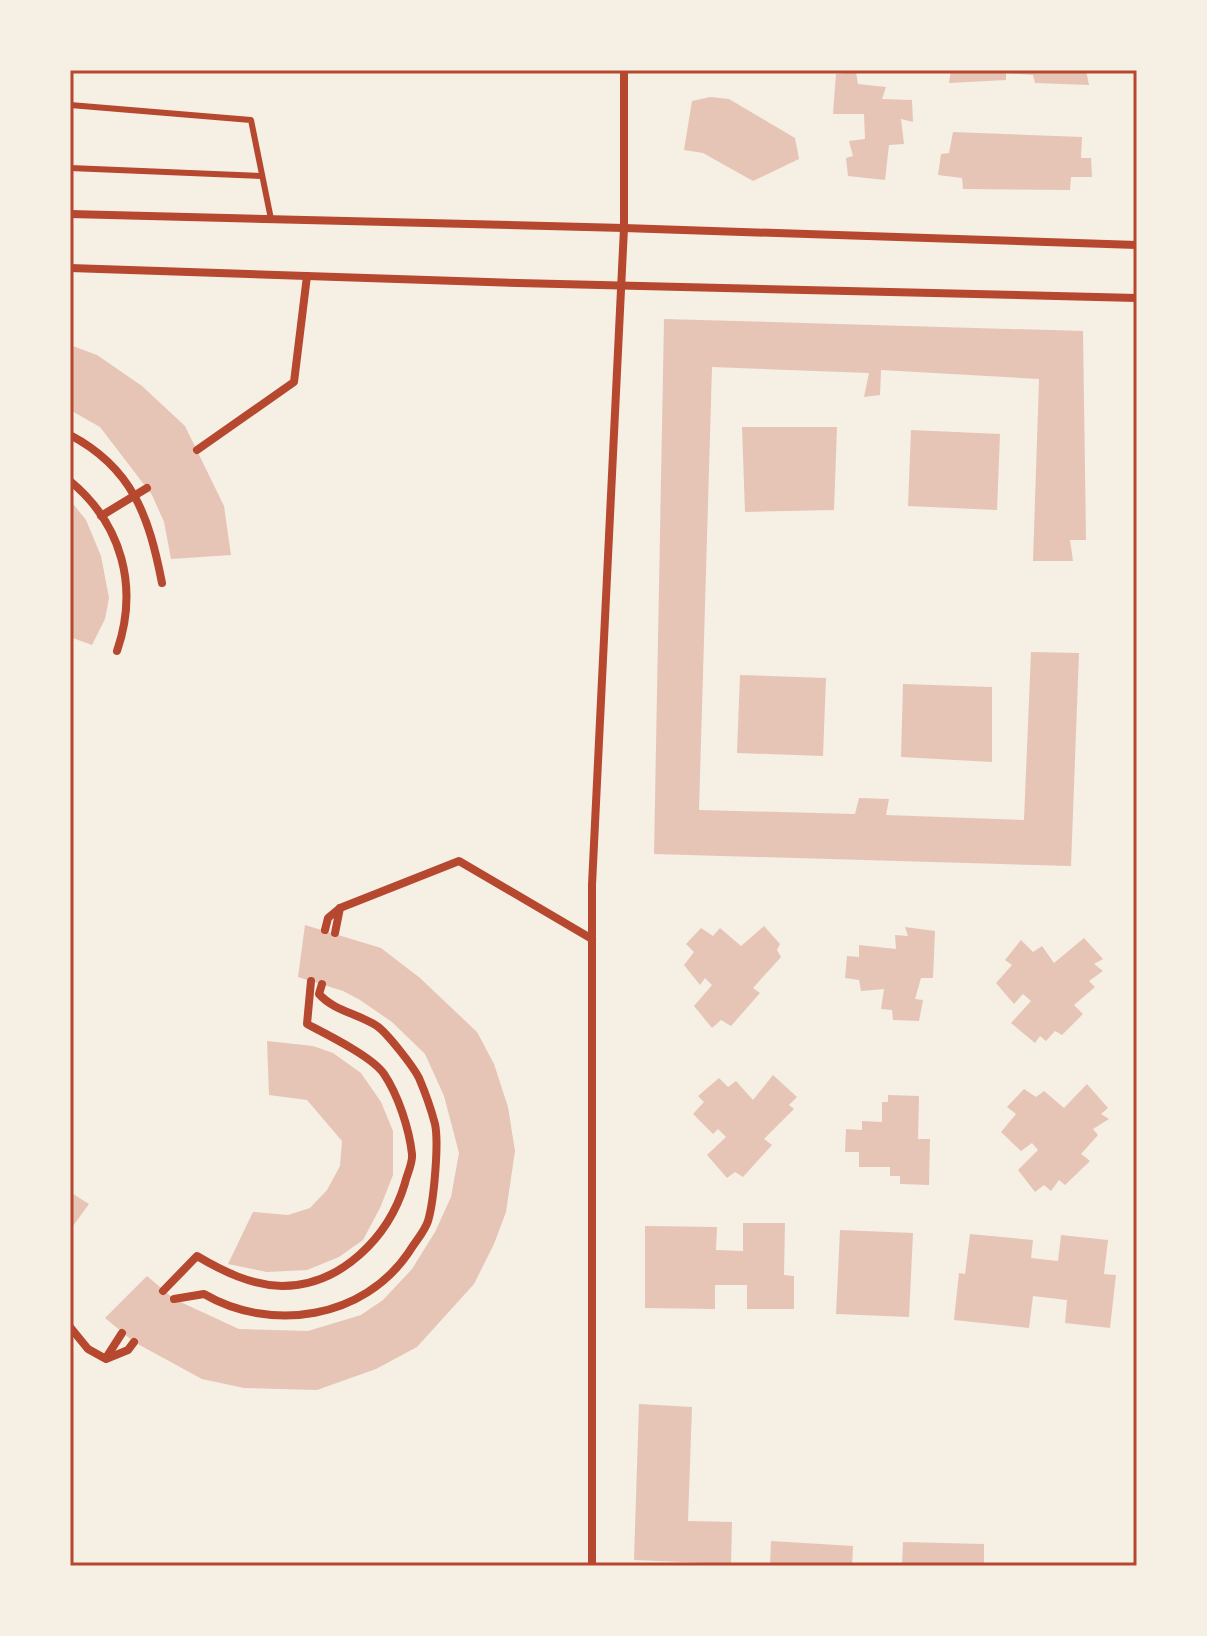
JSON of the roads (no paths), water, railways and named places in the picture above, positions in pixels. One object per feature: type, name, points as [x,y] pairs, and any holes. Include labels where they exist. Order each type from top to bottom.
[{"type":"street","points":[[592,1566],[593,870],[622,286],[624,70]]},
{"type":"street","points":[[70,214],[1137,245]]},
{"type":"street","points":[[70,268],[622,286],[1137,298]]},
{"type":"street","points":[[197,450],[294,382],[307,276]]},
{"type":"street","points":[[70,435],[119,469],[135,496],[155,545],[162,583]]},
{"type":"street","points":[[70,481],[84,493],[115,536],[129,595],[124,632],[117,651]]},
{"type":"street","points":[[101,516],[147,488]]},
{"type":"street","points":[[325,930],[328,918],[340,908],[459,861],[592,939]]},
{"type":"street","points":[[335,933],[340,908]]},
{"type":"street","points":[[163,1291],[197,1256],[247,1282],[284,1286],[311,1282],[340,1269],[366,1251],[390,1218],[402,1193],[413,1157],[402,1112],[383,1071],[344,1044],[307,1024],[311,981]]},
{"type":"street","points":[[174,1299],[204,1294],[250,1314],[277,1318],[335,1309],[370,1291],[401,1264],[428,1223],[435,1169],[435,1127],[418,1076],[379,1027],[326,1002],[319,994],[322,984]]},
{"type":"street","points":[[71,1330],[88,1349],[106,1359]]},
{"type":"street","points":[[106,1359],[122,1333]]},
{"type":"street","points":[[106,1359],[128,1350],[134,1342]]},
{"type":"lane","points":[[70,105],[251,120],[271,219]]},
{"type":"lane","points":[[70,168],[262,176]]}]
